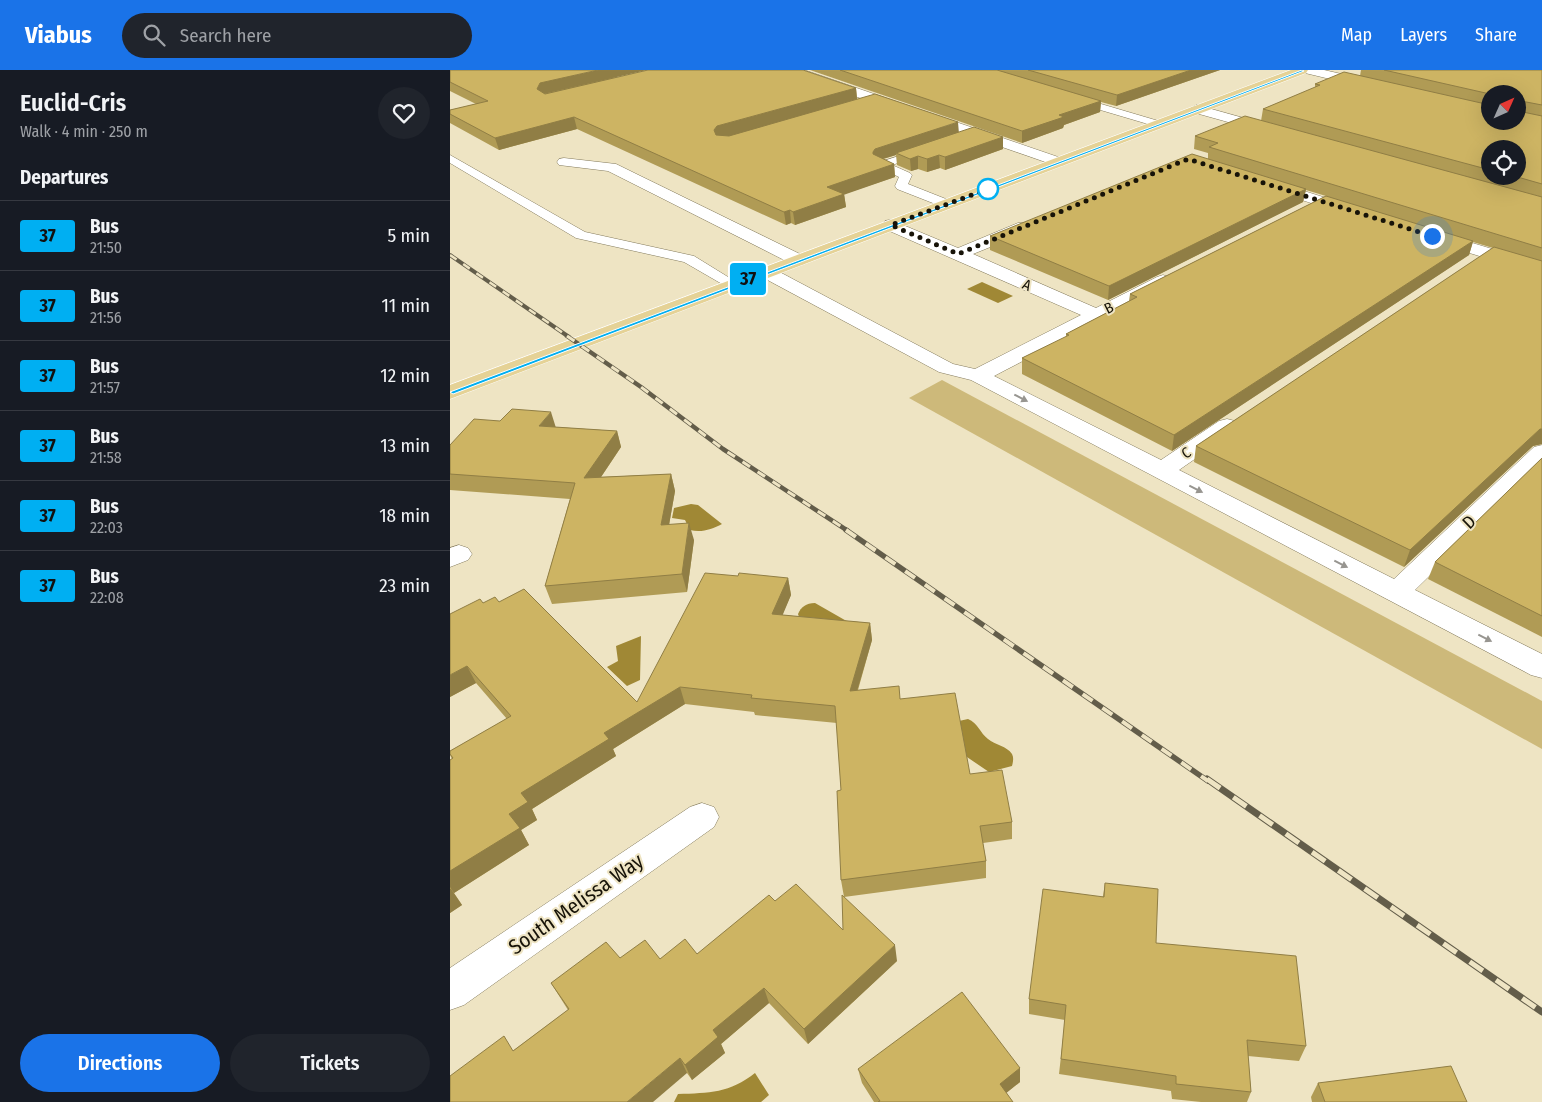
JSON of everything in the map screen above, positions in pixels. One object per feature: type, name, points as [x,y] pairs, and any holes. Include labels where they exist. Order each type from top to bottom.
[{"type":"main road","points":[[450,392],[1302,70]]},
{"type":"street","points":[[792,70],[1059,162]]},
{"type":"street","points":[[1309,70],[1385,88]]},
{"type":"street","points":[[849,107],[876,99]]},
{"type":"street","points":[[1197,109],[1283,133]]},
{"type":"street","points":[[564,162],[611,167],[798,260]]},
{"type":"street","points":[[1250,179],[1367,216]]},
{"type":"street","points":[[1300,212],[1322,201]]},
{"type":"street","points":[[958,254],[1040,220]]},
{"type":"street","name":"A","points":[[891,225],[1096,315]]},
{"type":"street","points":[[1422,233],[1542,270]]},
{"type":"street","points":[[1467,266],[1486,253]]},
{"type":"street","points":[[766,272],[946,368],[978,376],[1542,667]]},
{"type":"street","name":"B","points":[[978,376],[1176,274]]},
{"type":"street","name":"C","points":[[1160,471],[1243,415]]},
{"type":"street","name":"D","points":[[1396,592],[1542,452]]},
{"type":"street","name":"South Melissa Way","points":[[450,991],[702,817]]},
{"type":"lane","points":[[1060,95],[1158,124]]},
{"type":"lane","points":[[958,139],[976,134]]},
{"type":"lane","points":[[932,148],[881,165],[906,174],[901,186],[947,204]]},
{"type":"lane","points":[[450,158],[581,235],[689,259],[734,285]]},
{"type":"shaded area","points":[[982,282],[1013,296],[998,303],[967,289]]},
{"type":"shaded area","points":[[942,380],[1542,701],[1542,749],[909,398]]},
{"type":"shaded area","points":[[691,504],[698,505],[722,524],[707,530],[694,531],[690,530],[685,520],[672,518],[674,508]]},
{"type":"shaded area","points":[[815,603],[850,623],[799,617],[798,614],[802,607]]},
{"type":"shaded area","points":[[641,636],[640,680],[627,686],[607,667],[618,661],[616,646]]},
{"type":"shaded area","points":[[968,719],[988,739],[1010,751],[1013,757],[1012,766],[989,772],[964,755],[959,721]]},
{"type":"shaded area","points":[[755,1073],[769,1095],[761,1102],[674,1102],[678,1094],[719,1091],[737,1085]]},
{"type":"building","points":[[450,70],[598,70],[540,83],[537,89],[545,94],[648,70],[803,70],[856,88],[717,126],[714,130],[716,135],[729,136],[875,94],[958,122],[875,149],[873,154],[894,164],[827,187],[844,194],[793,212],[790,210],[784,212],[574,117],[495,138],[450,114],[450,110],[488,101],[450,82]]},
{"type":"building","points":[[840,70],[997,70],[1101,101],[1059,115],[1064,117],[1022,131]]},
{"type":"building","points":[[1028,70],[1191,70],[1117,95]]},
{"type":"building","points":[[1384,70],[1542,70],[1542,105],[1526,102],[1526,85],[1481,85],[1481,92]]},
{"type":"building","points":[[1344,72],[1481,103],[1481,130],[1526,130],[1526,113],[1542,116],[1542,184],[1526,179],[1526,140],[1481,140],[1481,168],[1263,109],[1320,85],[1315,84]]},
{"type":"building","points":[[1245,116],[1481,180],[1481,185],[1498,185],[1542,197],[1542,248],[1209,147],[1218,143],[1195,136]]},
{"type":"building","points":[[974,127],[1003,137],[945,157],[939,155],[927,159],[918,156],[910,159],[896,153]]},
{"type":"building","points":[[1192,154],[1306,189],[1109,286],[990,236]]},
{"type":"building","points":[[1326,196],[1473,241],[1174,435],[1022,358],[1069,335],[1066,334],[1137,297],[1130,294]]},
{"type":"building","points":[[1494,247],[1542,261],[1542,429],[1410,550],[1196,446]]},
{"type":"building","points":[[512,409],[551,412],[539,426],[617,431],[584,478],[671,474],[661,525],[689,523],[682,574],[545,586],[575,483],[450,474],[450,445],[474,419],[500,421]]},
{"type":"building","points":[[1542,458],[1542,616],[1435,562]]},
{"type":"building","points":[[705,573],[738,576],[739,573],[788,578],[772,614],[870,623],[850,691],[899,686],[900,699],[955,693],[970,774],[1002,770],[1012,822],[980,826],[986,861],[841,880],[837,791],[841,790],[835,706],[751,698],[752,695],[680,687],[604,733],[609,739],[521,793],[528,802],[509,814],[520,828],[450,871],[450,760],[453,758],[450,751],[511,716],[467,666],[450,675],[450,614],[480,599],[483,603],[495,597],[499,602],[524,589],[637,702]]},
{"type":"building","points":[[1105,883],[1158,889],[1156,943],[1296,956],[1306,1046],[1247,1040],[1251,1092],[1176,1084],[1176,1076],[1061,1059],[1066,1005],[1029,999],[1043,889],[1104,897]]},
{"type":"building","points":[[796,884],[843,930],[842,895],[895,945],[804,1029],[764,988],[713,1030],[718,1037],[685,1065],[680,1058],[627,1102],[450,1102],[450,1076],[504,1036],[513,1051],[569,1009],[551,983],[606,942],[620,958],[645,940],[660,959],[685,939],[697,954],[769,895],[775,901]]},
{"type":"building","points":[[962,992],[1020,1068],[1000,1084],[1013,1102],[878,1102],[880,1101],[858,1069]]},
{"type":"building","points":[[1451,1066],[1467,1102],[1325,1102],[1318,1083]]},
{"type":"railway","points":[[450,255],[569,337]]},
{"type":"railway","points":[[567,336],[641,387],[723,449],[848,531]]},
{"type":"railway","points":[[846,530],[1208,781]]},
{"type":"railway","points":[[1207,779],[1542,1012]]},
{"type":"bus line","name":"37","points":[[450,392],[1302,70]]},
{"type":"route","points":[[988,189],[891,225],[958,254],[1188,159],[1432,236]]}]
